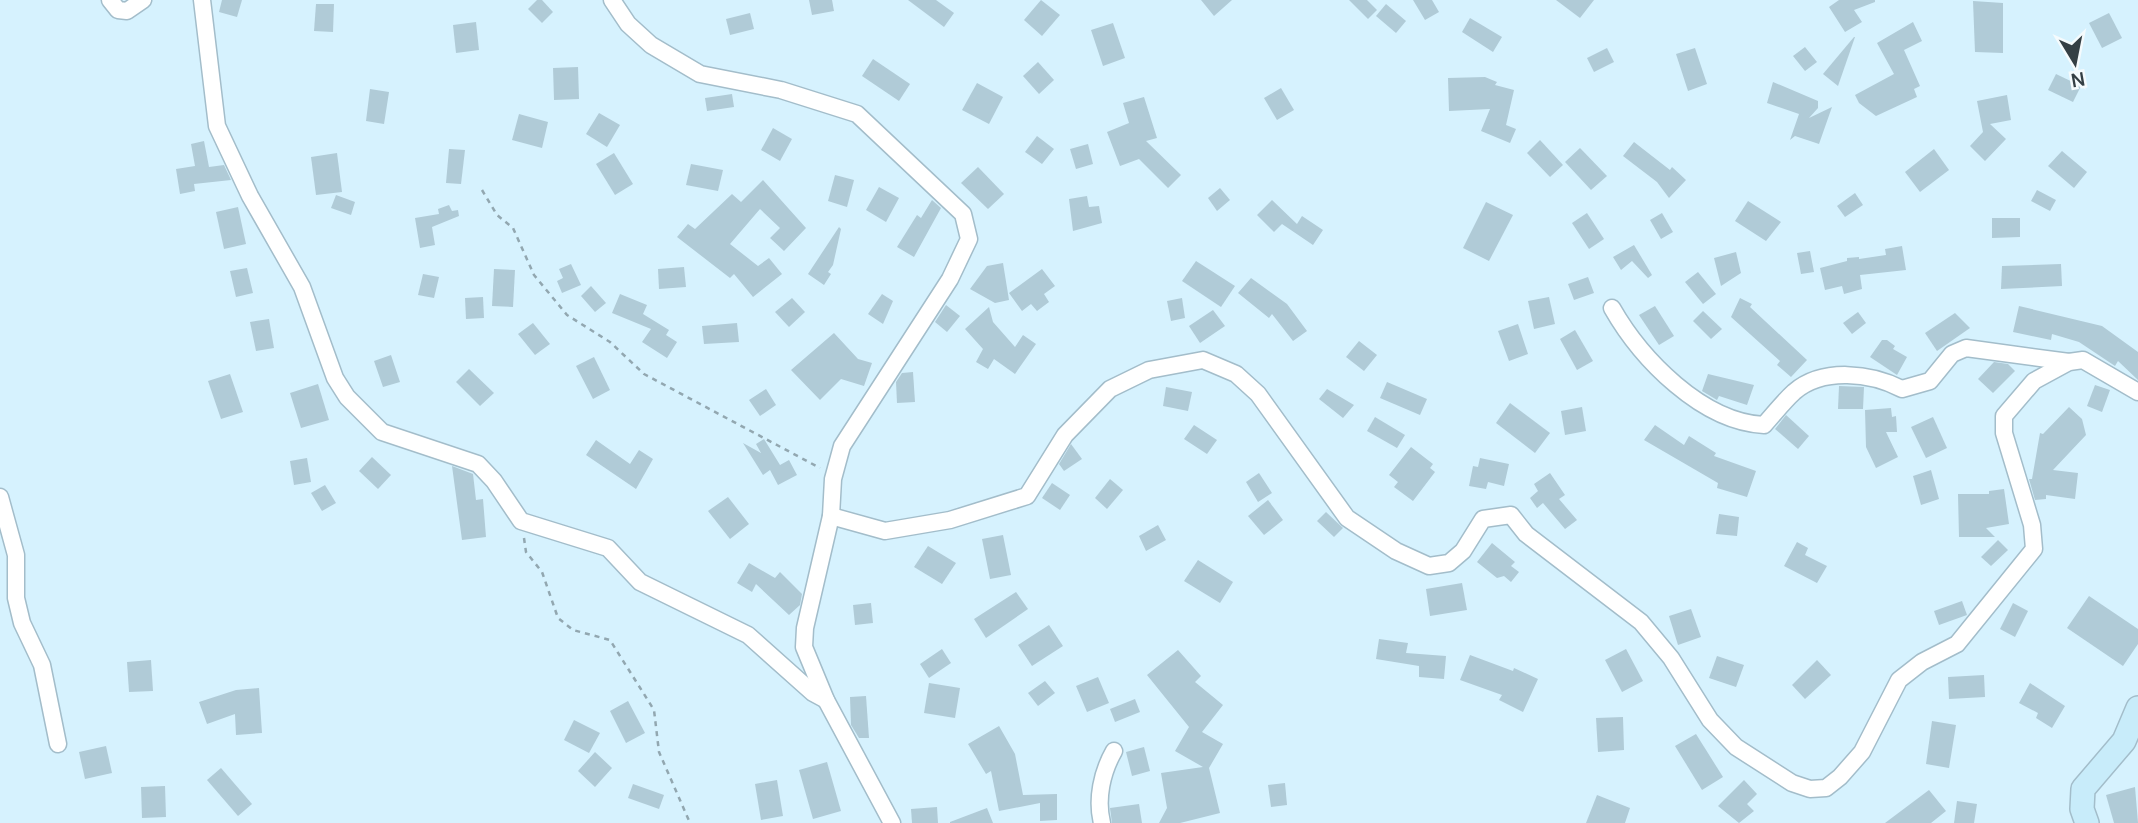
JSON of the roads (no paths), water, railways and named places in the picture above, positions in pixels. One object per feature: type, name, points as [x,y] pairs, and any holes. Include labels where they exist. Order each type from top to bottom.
[{"type":"street","points":[[110,0],[118,10],[127,11],[143,0]]},
{"type":"street","points":[[202,0],[218,126],[250,196],[302,287],[335,378],[347,397],[382,432],[478,464],[494,481],[520,521],[608,548],[640,582],[748,635],[813,693],[826,700]]},
{"type":"street","points":[[612,0],[628,24],[651,45],[700,74],[781,90],[857,114],[963,214],[969,239],[950,279],[842,446],[833,479],[831,516],[805,628],[804,647],[826,700],[892,823]]},
{"type":"street","points":[[1612,308],[1628,335],[1657,369],[1690,396],[1744,424],[1764,425],[1796,390],[1838,374],[1881,378],[1902,389],[1930,381],[1952,354],[1966,348],[2069,362],[2082,360],[2138,392]]},
{"type":"street","points":[[831,516],[885,531],[950,520],[1027,496],[1065,435],[1110,389],[1149,370],[1203,360],[1236,374],[1258,394],[1347,518],[1396,551],[1429,566],[1449,563],[1463,551],[1483,519],[1511,515],[1526,534],[1640,622],[1671,658],[1710,720],[1736,747],[1792,783],[1810,789],[1826,788],[1840,777],[1862,752],[1899,680],[1922,662],[1957,644],[2034,549],[2032,525],[2004,433],[2004,416],[2034,381],[2069,362]]},
{"type":"street","points":[[0,497],[16,555],[16,598],[22,623],[42,666],[58,744]]},
{"type":"street","points":[[2087,823],[2082,809],[2083,789],[2124,741],[2138,708]]},
{"type":"street","points":[[1102,823],[1099,811],[1104,769],[1114,751]]}]
